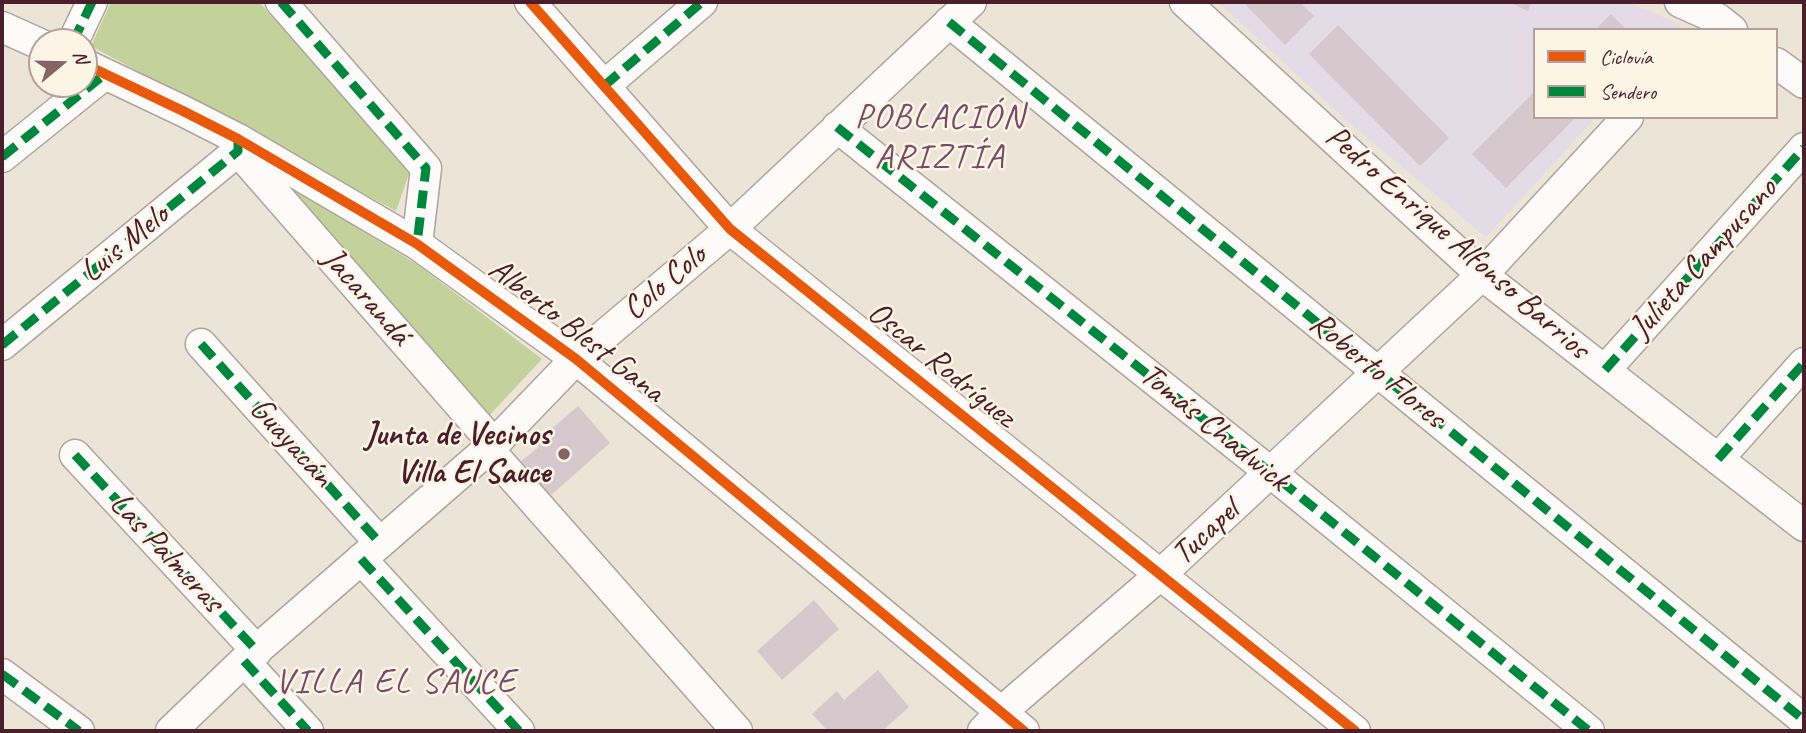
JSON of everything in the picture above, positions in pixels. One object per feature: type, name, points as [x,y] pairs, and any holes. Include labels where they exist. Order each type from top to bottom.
[{"type":"street","points":[[80,28],[92,2]]},
{"type":"street","points":[[281,2],[426,168],[417,244]]},
{"type":"street","name":"Oscar Rodríguez","points":[[530,2],[730,229],[1355,731]]},
{"type":"street","points":[[604,86],[702,2]]},
{"type":"street","name":"Pedro Enrique Alfonso Barrios","points":[[1185,2],[1482,275],[1804,526]]},
{"type":"street","points":[[1680,2],[1720,26]]},
{"type":"street","name":"Colo Colo","points":[[171,731],[251,656],[491,446],[576,359],[730,229],[960,12]]},
{"type":"street","name":"Roberto Flores","points":[[960,12],[1378,372],[1804,720]]},
{"type":"street","points":[[2,27],[28,39]]},
{"type":"street","points":[[1778,64],[1804,83]]},
{"type":"street","name":"Alberto Blest Gana","points":[[98,71],[183,110],[238,145],[417,244],[576,359],[992,722],[1024,731]]},
{"type":"street","points":[[2,158],[64,98]]},
{"type":"street","name":"Tucapel","points":[[992,722],[1160,575],[1482,275],[1626,119]]},
{"type":"street","name":"Tomás Chadwick","points":[[837,127],[1270,472],[1589,731]]},
{"type":"street","name":"Luis Melo","points":[[2,345],[238,145]]},
{"type":"street","name":"Jacarandá","points":[[238,145],[491,446],[737,731]]},
{"type":"street","name":"Julieta Campusano","points":[[1605,370],[1804,148]]},
{"type":"street","name":"Guayacán","points":[[201,344],[519,731]]},
{"type":"street","points":[[1718,459],[1804,363]]},
{"type":"street","name":"Las Palmeras","points":[[75,454],[251,656],[308,731]]},
{"type":"street","points":[[2,674],[79,731]]},
{"type":"shaded area","points":[[1218,2],[1629,2],[1681,25],[1679,28],[1533,28],[1533,119],[1594,119],[1486,237],[1347,121]]},
{"type":"green space","points":[[111,2],[259,2],[410,171],[396,211],[98,50],[98,31]]},
{"type":"green space","points":[[283,182],[418,265],[542,359],[485,420]]},
{"type":"building","points":[[1243,2],[1300,2],[1314,16],[1285,45]]},
{"type":"building","points":[[1509,2],[1532,2],[1528,11]]},
{"type":"building","points":[[1611,14],[1625,28],[1597,28]]},
{"type":"building","points":[[1338,25],[1449,138],[1420,166],[1309,54]]},
{"type":"building","points":[[1533,93],[1533,119],[1574,119],[1506,188],[1472,154]]},
{"type":"building","name":"Junta de Vecinos Villa El Sauce","points":[[578,406],[610,443],[550,496],[521,461],[539,447],[535,443]]},
{"type":"building","points":[[814,600],[839,629],[782,680],[757,651]]},
{"type":"building","points":[[878,670],[909,707],[882,731],[828,731],[812,714],[837,691],[844,700]]},
{"type":"marked path","points":[[80,28],[92,2]]},
{"type":"marked path","points":[[281,2],[426,168],[417,244]]},
{"type":"marked path","points":[[604,86],[702,2]]},
{"type":"marked path","points":[[949,22],[1804,720]]},
{"type":"marked path","points":[[2,157],[105,74]]},
{"type":"marked path","points":[[837,127],[1270,472],[1589,731]]},
{"type":"marked path","points":[[2,345],[238,151],[238,139]]},
{"type":"marked path","points":[[1605,370],[1804,148]]},
{"type":"marked path","points":[[201,344],[380,543]]},
{"type":"marked path","points":[[1718,459],[1804,363]]},
{"type":"marked path","points":[[75,455],[257,651]]},
{"type":"marked path","points":[[361,559],[519,731]]},
{"type":"marked path","points":[[244,661],[308,731]]},
{"type":"marked path","points":[[2,674],[79,731]]},
{"type":"cycle path","points":[[530,2],[730,229],[1355,731]]},
{"type":"cycle path","points":[[98,71],[238,139],[417,244],[576,359],[1024,731]]},
{"type":"place","name":"Junta de Vecinos Villa El Sauce","points":[[564,454]]},
{"type":"district","name":"POBLACIÓN ARIZTÍA","points":[[940,138]]},
{"type":"district","name":"VILLA EL SAUCE","points":[[396,683]]}]
